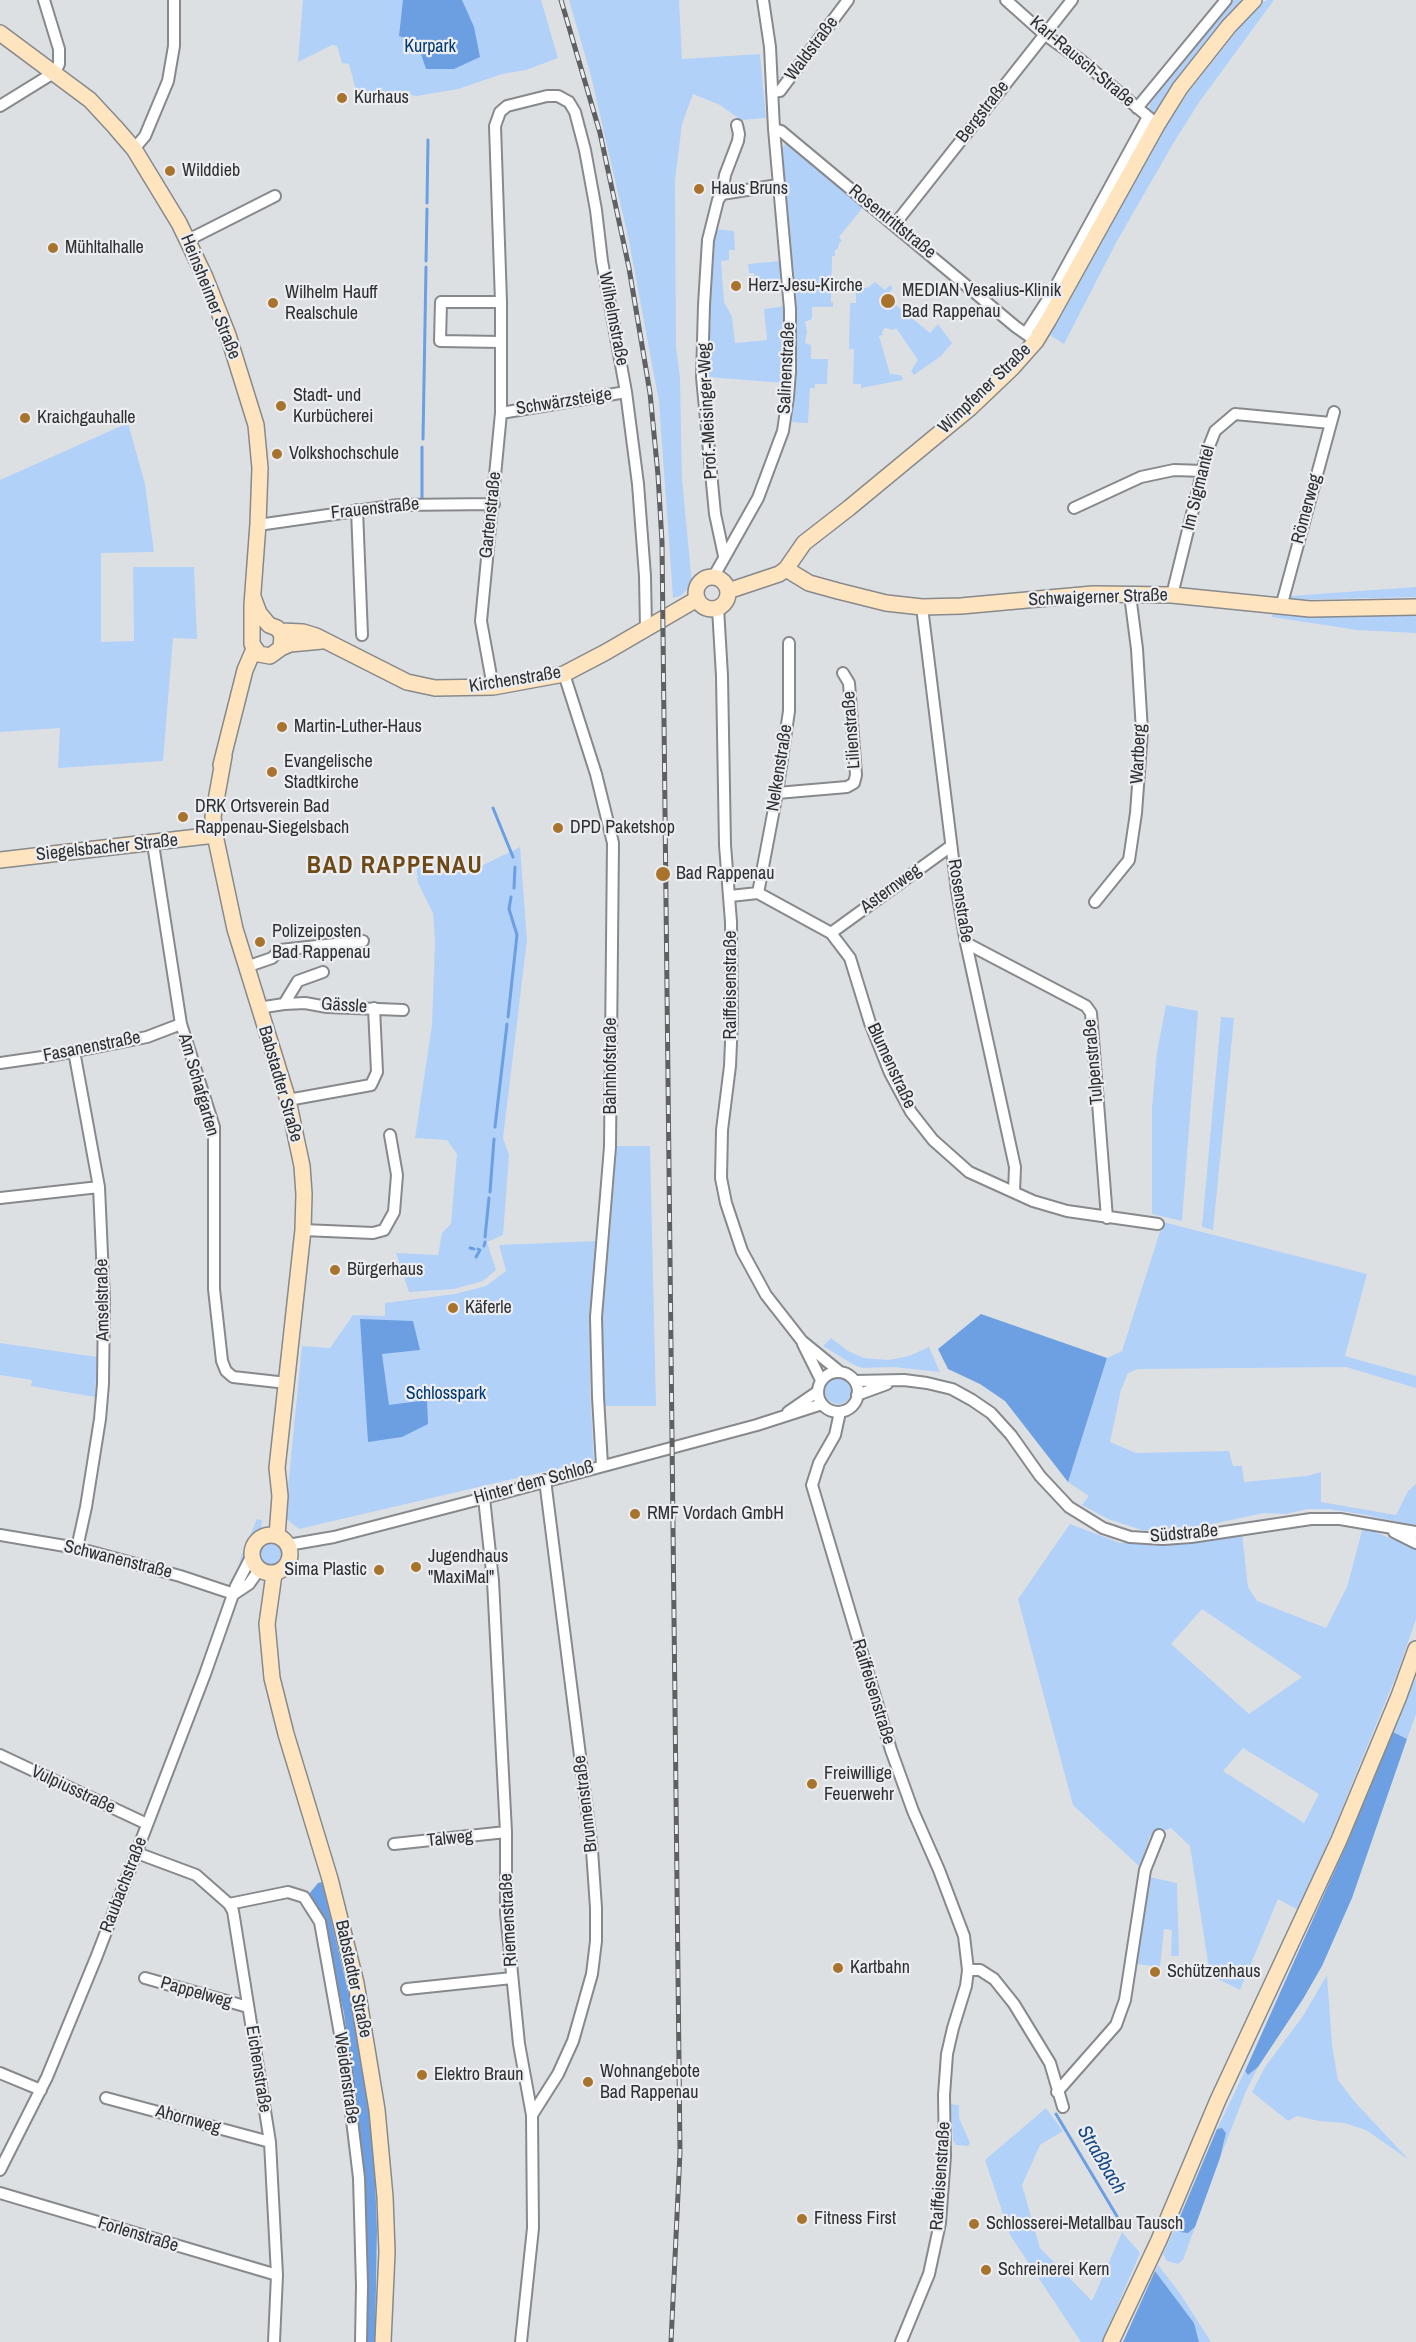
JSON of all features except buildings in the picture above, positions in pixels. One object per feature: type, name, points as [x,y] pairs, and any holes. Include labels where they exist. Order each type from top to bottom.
[{"type":"street","points":[[0,106],[55,72],[59,64],[59,49],[44,0]]},
{"type":"street","points":[[134,149],[146,136],[168,81],[174,46],[174,0]]},
{"type":"street","name":"Salinenstraße","points":[[714,576],[758,498],[784,428],[790,371],[789,309],[778,185],[770,47],[763,0]]},
{"type":"street","name":"Waldstraße","points":[[772,92],[780,91],[848,0]]},
{"type":"street","name":"Karl-Rausch-Straße","points":[[1006,0],[1044,34],[1082,61],[1152,121]]},
{"type":"street","name":"Bergstraße","points":[[895,224],[1072,0]]},
{"type":"street","points":[[1137,108],[1226,0]]},
{"type":"street","name":"Wimpfener Straße","points":[[786,569],[804,543],[970,408],[1012,368],[1152,121],[1229,26],[1254,0]]},
{"type":"street","name":"Heinsheimer Straße","points":[[0,33],[90,100],[134,149],[188,240],[218,308],[254,416],[260,468],[251,615],[257,646],[232,741],[215,835]]},
{"type":"street","name":"Wilhelmstraße","points":[[495,126],[500,112],[507,106],[547,96],[558,96],[564,99],[569,102],[575,112],[594,200],[602,261],[626,392],[638,484],[645,576],[646,629]]},
{"type":"street","name":"Prof.-Meisinger-Weg","points":[[724,556],[715,514],[702,377],[708,240],[718,200],[722,194],[725,175],[738,141],[737,125]]},
{"type":"street","name":"Gartenstraße","points":[[493,687],[481,621],[501,412],[501,302],[495,126]]},
{"type":"street","name":"Rosentrittstraße","points":[[774,129],[781,131],[1016,327],[1031,337]]},
{"type":"street","points":[[722,194],[778,185]]},
{"type":"street","points":[[188,240],[275,196]]},
{"type":"street","points":[[501,302],[441,302],[440,341],[501,342]]},
{"type":"street","name":"Schwärzsteige","points":[[501,412],[626,392]]},
{"type":"street","name":"Im Sigmantel","points":[[1172,595],[1215,431],[1235,414],[1333,417]]},
{"type":"street","name":"Römerweg","points":[[1281,606],[1333,417]]},
{"type":"street","points":[[1074,508],[1141,477],[1174,470],[1203,471]]},
{"type":"street","name":"Frauenstraße","points":[[258,525],[357,510],[427,504],[494,504]]},
{"type":"street","points":[[357,510],[362,635]]},
{"type":"street","points":[[728,591],[768,579],[786,569]]},
{"type":"street","name":"Schwaigerner Straße","points":[[786,569],[809,583],[886,603],[922,607],[961,606],[1069,595],[1172,595],[1310,609],[1416,607]]},
{"type":"street","points":[[714,576],[725,583],[728,591],[725,603],[718,608],[704,607],[697,599],[696,589],[705,578],[714,576]]},
{"type":"street","name":"Wartberg","points":[[1095,902],[1129,860],[1136,813],[1142,731],[1137,649],[1130,595]]},
{"type":"street","points":[[253,597],[260,613],[283,639],[281,648]]},
{"type":"street","name":"Kirchenstraße","points":[[274,628],[303,632],[407,682],[435,688],[493,687],[564,674],[697,599]]},
{"type":"street","name":"Rosenstraße","points":[[922,607],[951,846],[966,943],[1015,1167],[1014,1192]]},
{"type":"street","name":"Raiffeisenstraße","points":[[718,608],[722,676],[725,845],[730,896],[731,1054],[722,1130],[721,1178],[726,1203],[742,1251],[766,1295],[802,1341],[821,1380]]},
{"type":"street","points":[[274,628],[260,627],[257,646],[270,656],[290,644],[324,641]]},
{"type":"street","name":"Nelkenstraße","points":[[758,892],[777,793],[789,711],[789,643]]},
{"type":"street","name":"Lilienstraße","points":[[777,793],[847,787],[854,783],[856,775],[849,683],[843,673]]},
{"type":"street","name":"Bahnhofstraße","points":[[564,674],[593,764],[613,843],[610,1147],[596,1317],[602,1465]]},
{"type":"street","name":"Heinsheimer Straße","points":[[188,839],[199,832],[204,822],[224,756],[232,741]]},
{"type":"street","name":"Heinsheimer Straße","points":[[215,835],[213,817],[224,756]]},
{"type":"street","name":"Siegelsbacher Straße","points":[[0,860],[215,835]]},
{"type":"street","name":"Babstadter Straße","points":[[215,835],[235,929],[288,1100],[302,1166],[304,1194],[303,1230],[277,1480],[280,1496],[276,1540],[290,1556],[287,1565],[261,1568]]},
{"type":"street","name":"Am Schafgarten","points":[[153,844],[181,1024],[214,1126],[214,1289],[222,1362],[226,1371],[233,1377],[287,1383]]},
{"type":"street","name":"Asternweg","points":[[831,933],[951,846]]},
{"type":"street","points":[[730,896],[758,892]]},
{"type":"street","name":"Blumenstraße","points":[[758,892],[831,933],[850,958],[878,1043],[890,1073],[911,1112],[933,1140],[969,1172],[1033,1201],[1067,1211],[1158,1224]]},
{"type":"street","points":[[246,967],[272,958],[280,950],[363,941]]},
{"type":"street","name":"Tulpenstraße","points":[[966,943],[1086,1006],[1091,1013],[1107,1218]]},
{"type":"street","name":"Gässle","points":[[285,1004],[298,981],[323,972]]},
{"type":"street","name":"Gässle","points":[[258,1008],[305,1003],[327,1007],[403,1010]]},
{"type":"street","points":[[288,1100],[371,1085],[377,1072],[374,1008]]},
{"type":"street","name":"Fasanenstraße","points":[[0,1063],[147,1037],[181,1024]]},
{"type":"street","name":"Amselstraße","points":[[74,1051],[99,1187],[104,1300],[104,1384],[95,1458],[77,1548]]},
{"type":"street","points":[[303,1230],[373,1233],[384,1230],[394,1212],[396,1178],[390,1135]]},
{"type":"street","points":[[0,1198],[99,1187]]},
{"type":"street","name":"Raiffeisenstraße","points":[[802,1341],[840,1372],[851,1376],[855,1381]]},
{"type":"street","points":[[840,1372],[829,1373],[821,1380],[817,1392],[822,1404],[830,1410],[840,1412]]},
{"type":"street","points":[[855,1381],[857,1395]]},
{"type":"street","name":"Südstraße","points":[[855,1381],[927,1383],[952,1389],[972,1400],[991,1413],[1040,1476],[1069,1507],[1103,1528],[1130,1537],[1163,1539],[1191,1537],[1311,1519],[1340,1519],[1416,1532]]},
{"type":"street","name":"Südstraße","points":[[857,1395],[896,1381]]},
{"type":"street","name":"Hinter dem Schloß","points":[[780,1417],[817,1392]]},
{"type":"street","name":"Raiffeisenstraße","points":[[857,1395],[852,1406],[840,1412],[835,1435],[819,1463],[812,1485],[891,1750],[913,1811],[964,1936],[968,1970],[966,1986],[947,2054],[944,2095],[945,2156],[940,2223],[929,2274],[901,2342]]},
{"type":"street","name":"Hinter dem Schloß","points":[[276,1540],[334,1537],[484,1498],[822,1404]]},
{"type":"street","name":"Brunnenstraße","points":[[532,2115],[558,2074],[573,2041],[592,1974],[596,1941],[592,1850],[545,1480]]},
{"type":"street","name":"Riemenstraße","points":[[484,1498],[493,1581],[506,1832],[506,1913],[519,2044],[532,2115],[533,2228],[521,2342]]},
{"type":"street","name":"Südstraße","points":[[1386,1528],[1416,1543]]},
{"type":"street","name":"Schwanenstraße","points":[[0,1535],[77,1548],[180,1576],[234,1594]]},
{"type":"street","name":"Babstadter Straße","points":[[276,1540],[254,1545],[261,1568],[272,1678],[285,1734],[333,1890],[356,1983],[377,2110],[385,2197],[387,2252],[383,2342]]},
{"type":"street","name":"Raubachstraße","points":[[0,2170],[41,2090],[96,1958],[236,1586],[261,1568]]},
{"type":"street","points":[[1112,2342],[1147,2267],[1218,2100],[1339,1840],[1399,1696],[1416,1649]]},
{"type":"street","name":"Vulpiusstraße","points":[[0,1755],[147,1824]]},
{"type":"street","name":"Talweg","points":[[394,1844],[506,1832]]},
{"type":"street","points":[[1057,2092],[1116,2025],[1125,2000],[1145,1870],[1159,1835]]},
{"type":"street","points":[[137,1853],[196,1875],[229,1904]]},
{"type":"street","name":"Weidenstraße","points":[[229,1904],[288,1892],[304,1897],[320,1922],[345,2062],[359,2178],[361,2342]]},
{"type":"street","name":"Eichenstraße","points":[[229,1904],[233,1911],[270,2142],[276,2275],[274,2342]]},
{"type":"street","points":[[968,1970],[980,1970],[994,1979],[1014,2004],[1050,2063],[1063,2107]]},
{"type":"street","name":"Pappelweg","points":[[145,1978],[248,2007]]},
{"type":"street","points":[[407,1989],[512,1978]]},
{"type":"street","points":[[0,2073],[41,2090]]},
{"type":"street","name":"Ahornweg","points":[[106,2098],[270,2142]]},
{"type":"street","name":"Forlenstraße","points":[[0,2193],[276,2275]]},
{"type":"green space","name":"Kurpark","points":[[303,0],[541,0],[558,58],[526,70],[502,74],[458,89],[417,96],[411,95],[409,90],[395,106],[372,100],[370,94],[356,90],[349,64],[342,63],[337,46],[332,45],[298,62]]},
{"type":"green space","points":[[569,0],[679,0],[682,59],[760,54],[766,118],[741,120],[720,105],[693,94],[682,124],[675,180],[676,346],[680,378],[682,479],[692,584],[682,595],[673,598],[659,402],[629,241],[591,76]]},
{"type":"green space","points":[[1234,0],[1245,0],[1160,111],[1153,113],[1149,109],[1150,104]]},
{"type":"green space","points":[[1274,0],[1200,101],[1174,142],[1117,241],[1064,344],[1050,335],[1153,145],[1190,90],[1259,3]]},
{"type":"green space","points":[[786,144],[791,145],[864,206],[839,237],[842,241],[835,250],[835,256],[832,256],[831,302],[833,302],[833,307],[812,307],[812,319],[805,322],[807,331],[805,343],[811,345],[811,359],[828,359],[827,384],[815,384],[815,388],[810,388],[808,423],[792,422],[796,371],[795,309],[781,157]]},
{"type":"green space","points":[[714,229],[734,231],[735,250],[729,250],[729,260],[721,261],[724,302],[732,317],[735,343],[767,340],[764,309],[785,306],[784,383],[707,377],[709,272]]},
{"type":"green space","points":[[780,261],[781,282],[755,284],[754,273],[749,273],[748,264]]},
{"type":"green space","points":[[875,282],[885,290],[890,285],[893,288],[886,297],[930,333],[938,324],[952,343],[941,356],[914,375],[911,371],[918,360],[896,328],[893,330],[885,328],[883,335],[879,336],[890,374],[901,375],[903,380],[861,388],[861,384],[853,384],[854,349],[849,349],[850,303],[856,303],[856,290],[869,287]]},
{"type":"green space","points":[[128,423],[145,484],[154,552],[101,553],[101,642],[134,641],[133,567],[194,567],[197,639],[173,638],[163,761],[58,768],[60,728],[0,732],[0,480]]},
{"type":"green space","points":[[1416,587],[1416,597],[1289,600],[1290,596]]},
{"type":"green space","points":[[1285,613],[1416,614],[1416,633],[1357,630],[1272,617],[1272,615]]},
{"type":"green space","points":[[520,847],[527,940],[503,1138],[509,1155],[503,1235],[487,1242],[496,1270],[483,1281],[454,1289],[409,1292],[396,1253],[438,1255],[442,1233],[451,1224],[457,1154],[447,1140],[415,1138],[432,1025],[435,942],[433,913],[418,883],[416,862],[477,868]]},
{"type":"green space","points":[[1166,1005],[1198,1011],[1182,1221],[1152,1214],[1152,1108],[1157,1052]]},
{"type":"green space","points":[[1221,1017],[1234,1018],[1213,1230],[1202,1227]]},
{"type":"green space","points":[[617,1146],[650,1146],[656,1406],[603,1406],[602,1320]]},
{"type":"green space","points":[[1163,1222],[1367,1274],[1345,1356],[1416,1376],[1416,1388],[1346,1367],[1138,1369],[1128,1373],[1121,1390],[1110,1442],[1136,1453],[1229,1451],[1233,1466],[1242,1466],[1244,1482],[1307,1476],[1321,1472],[1321,1502],[1396,1515],[1408,1491],[1416,1484],[1416,1526],[1361,1514],[1328,1509],[1308,1509],[1286,1514],[1264,1513],[1184,1530],[1161,1532],[1142,1530],[1108,1519],[1082,1505],[1089,1496],[1068,1482],[1107,1358],[1122,1351]]},
{"type":"green space","name":"Schlosspark","points":[[597,1241],[590,1319],[590,1390],[594,1460],[299,1529],[285,1518],[302,1346],[330,1348],[353,1315],[385,1316],[385,1303],[455,1294],[486,1286],[506,1271],[499,1245]]},
{"type":"green space","points":[[831,1338],[848,1351],[864,1358],[889,1360],[909,1356],[929,1347],[940,1372],[894,1367],[863,1368],[823,1346]]},
{"type":"green space","points":[[0,1343],[97,1357],[95,1397],[31,1386],[32,1380],[0,1375]]},
{"type":"green space","points":[[838,1378],[847,1382],[851,1391],[847,1400],[838,1404],[829,1400],[825,1391],[829,1382]]},
{"type":"green space","points":[[257,1519],[262,1520],[261,1528],[248,1546],[240,1571],[241,1556]]},
{"type":"green space","points":[[1070,1524],[1120,1543],[1204,1540],[1242,1533],[1248,1587],[1257,1601],[1326,1628],[1347,1587],[1363,1527],[1416,1549],[1416,1619],[1398,1671],[1300,1911],[1278,1899],[1240,1990],[1210,1975],[1190,1846],[1171,1828],[1150,1836],[1140,1867],[1073,1805],[1018,1599]],"holes":[[[1202,1609],[1302,1677],[1249,1714],[1171,1644]],[[1243,1748],[1319,1794],[1304,1823],[1223,1771]]]},
{"type":"green space","points":[[267,1543],[275,1543],[282,1550],[282,1558],[275,1565],[267,1565],[260,1558],[260,1550]]},
{"type":"green space","points":[[1416,1678],[1416,1714],[1407,1739],[1391,1731]]},
{"type":"green space","points":[[1149,1877],[1177,1883],[1179,1956],[1171,1956],[1172,1930],[1164,1929],[1160,1967],[1137,1964]]},
{"type":"green space","points":[[1327,1975],[1332,2045],[1338,2080],[1354,2101],[1409,2160],[1366,2130],[1344,2123],[1297,2116],[1288,2121],[1252,2092],[1265,2067],[1303,2016]]},
{"type":"green space","points":[[1258,2067],[1246,2091],[1220,2158],[1226,2133],[1222,2128],[1217,2129],[1245,2071],[1248,2075]]},
{"type":"green space","points":[[951,2104],[959,2105],[959,2118],[970,2143],[968,2146],[956,2145],[953,2140]]},
{"type":"green space","points":[[1046,2108],[1063,2131],[1040,2145],[1022,2185],[1040,2248],[1092,2301],[1122,2232],[1140,2253],[1102,2342],[1081,2342],[1010,2235],[985,2160]]},
{"type":"green space","points":[[1176,2226],[1180,2231],[1188,2233],[1195,2227],[1183,2260],[1178,2264],[1167,2261],[1163,2254]]},
{"type":"green space","points":[[1158,2265],[1179,2292],[1211,2342],[1199,2342],[1194,2323],[1155,2271]]},
{"type":"shaded area","points":[[403,0],[462,0],[474,27],[480,57],[454,69],[426,69],[417,42],[399,36]]},
{"type":"shaded area","points":[[981,1314],[1107,1358],[1068,1482],[1005,1401],[980,1384],[948,1369],[938,1349]]},
{"type":"shaded area","points":[[360,1319],[413,1321],[420,1350],[382,1354],[389,1405],[427,1400],[428,1424],[402,1437],[368,1442]]},
{"type":"shaded area","points":[[1391,1731],[1407,1739],[1352,1898],[1322,1966],[1303,1999],[1258,2067],[1248,2075],[1245,2071],[1348,1841]]},
{"type":"shaded area","points":[[322,1882],[350,1999],[366,2088],[374,2153],[377,2229],[375,2342],[365,2342],[367,2302],[364,2172],[344,2013],[322,1920],[309,1894],[318,1883]]},
{"type":"shaded area","points":[[1222,2128],[1226,2133],[1220,2158],[1195,2227],[1188,2233],[1180,2232],[1176,2226],[1217,2129]]},
{"type":"shaded area","points":[[1155,2271],[1194,2323],[1199,2342],[1123,2342]]},
{"type":"waterway","points":[[427,203],[428,140]]},
{"type":"waterway","points":[[426,261],[427,209]]},
{"type":"waterway","points":[[423,439],[426,267]]},
{"type":"waterway","points":[[422,447],[422,500]]},
{"type":"waterway","points":[[493,808],[513,857]]},
{"type":"waterway","points":[[514,888],[515,867]]},
{"type":"waterway","points":[[508,1017],[517,935],[509,909],[511,897]]},
{"type":"waterway","points":[[495,1127],[507,1024]]},
{"type":"waterway","points":[[490,1192],[494,1139]]},
{"type":"waterway","points":[[485,1237],[489,1198]]},
{"type":"waterway","points":[[484,1246],[485,1242]]},
{"type":"waterway","points":[[470,1248],[474,1249]]},
{"type":"waterway","points":[[476,1257],[480,1250],[478,1249]]},
{"type":"waterway","name":"Straßbach","points":[[1056,2114],[1121,2223]]},
{"type":"railway","points":[[561,0],[600,133],[629,268],[650,393],[662,542],[680,2152],[671,2342]]},
{"type":"place","name":"Kurhaus","points":[[342,98]]},
{"type":"place","name":"Wilddieb","points":[[170,171]]},
{"type":"place","name":"Haus Bruns","points":[[699,189]]},
{"type":"place","name":"Mühltalhalle","points":[[53,248]]},
{"type":"place","name":"Herz-Jesu-Kirche","points":[[736,286]]},
{"type":"place","name":"MEDIAN Vesalius-Klinik Bad Rappenau","points":[[888,301]]},
{"type":"place","name":"Wilhelm Hauff Realschule","points":[[273,303]]},
{"type":"place","name":"Stadt- und Kurbücherei","points":[[281,406]]},
{"type":"place","name":"Kraichgauhalle","points":[[25,418]]},
{"type":"place","name":"Volkshochschule","points":[[277,454]]},
{"type":"place","name":"Martin-Luther-Haus","points":[[282,727]]},
{"type":"place","name":"Evangelische Stadtkirche","points":[[272,772]]},
{"type":"place","name":"DRK Ortsverein Bad Rappenau-Siegelsbach","points":[[183,817]]},
{"type":"place","name":"DPD Paketshop","points":[[558,828]]},
{"type":"place","name":"Bad Rappenau","points":[[663,874]]},
{"type":"place","name":"Polizeiposten Bad Rappenau","points":[[260,942]]},
{"type":"place","name":"Bürgerhaus","points":[[335,1270]]},
{"type":"place","name":"Käferle","points":[[453,1308]]},
{"type":"place","name":"RMF Vordach GmbH","points":[[635,1514]]},
{"type":"place","name":"Jugendhaus \"MaxiMal\"","points":[[416,1567]]},
{"type":"place","name":"Sima Plastic","points":[[379,1570]]},
{"type":"place","name":"Freiwillige Feuerwehr","points":[[812,1784]]},
{"type":"place","name":"Kartbahn","points":[[838,1968]]},
{"type":"place","name":"Schützenhaus","points":[[1155,1972]]},
{"type":"place","name":"Elektro Braun","points":[[422,2075]]},
{"type":"place","name":"Wohnangebote Bad Rappenau","points":[[588,2082]]},
{"type":"place","name":"Fitness First","points":[[802,2219]]},
{"type":"place","name":"Schlosserei-Metallbau Tausch","points":[[974,2224]]},
{"type":"place","name":"Schreinerei Kern","points":[[986,2270]]},
{"type":"district","name":"BAD RAPPENAU","points":[[395,867]]}]
